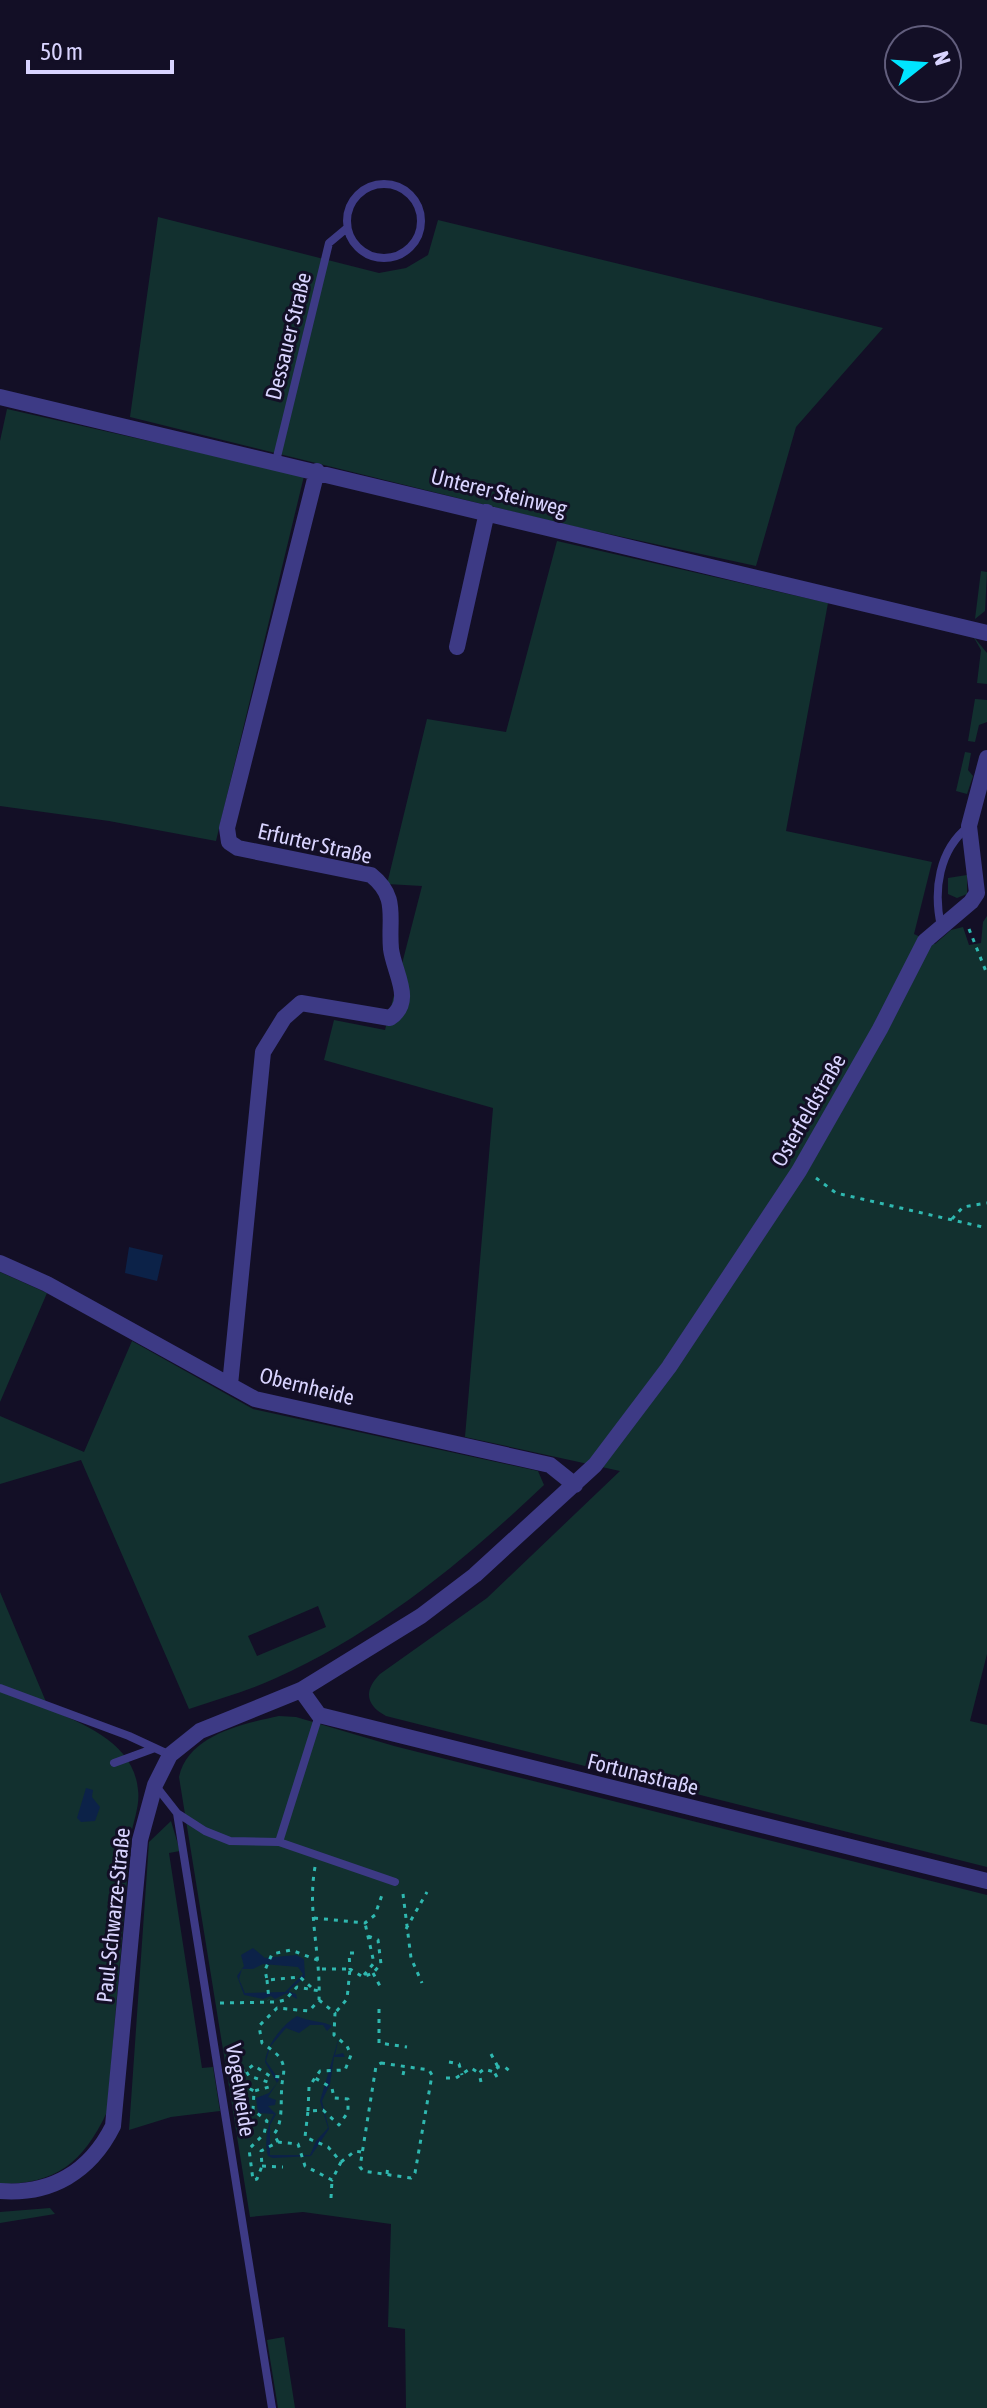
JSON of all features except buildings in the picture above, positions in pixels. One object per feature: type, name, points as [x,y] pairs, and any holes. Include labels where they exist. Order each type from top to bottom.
[{"type":"street","name":"Unterer Steinweg","points":[[0,397],[987,633]]},
{"type":"street","name":"Erfurter Straße","points":[[230,1385],[263,1052],[284,1018],[301,1003],[390,1018],[398,1012],[403,994],[391,949],[393,909],[383,884],[371,875],[238,848],[229,842],[227,828],[317,471]]},
{"type":"street","points":[[457,647],[487,512]]},
{"type":"street","name":"Osterfeldstraße","points":[[595,1465],[669,1367],[799,1171],[880,1029],[925,941],[971,902],[978,885],[969,826],[987,758]]},
{"type":"street","name":"Obernheide","points":[[0,1263],[47,1284],[255,1399],[550,1465],[575,1485]]},
{"type":"street","name":"Paul-Schwarze-Straße","points":[[0,2191],[28,2193],[56,2184],[82,2169],[101,2151],[113,2126],[140,1840],[162,1751],[200,1731],[301,1690],[421,1616],[475,1575],[595,1465]]},
{"type":"street","points":[[301,1690],[319,1715]]},
{"type":"street","name":"Fortunastraße","points":[[319,1715],[987,1881]]},
{"type":"lane","name":"Dessauer Straße","points":[[276,461],[329,243],[347,228],[348,211],[353,200],[374,185],[399,187],[410,195],[421,217],[415,241],[396,257],[371,256],[360,250],[347,228]]},
{"type":"lane","points":[[941,926],[936,906],[941,869],[951,841],[969,826]]},
{"type":"lane","points":[[0,1688],[162,1751]]},
{"type":"lane","points":[[279,1842],[319,1715]]},
{"type":"lane","points":[[114,1763],[162,1751]]},
{"type":"lane","name":"Vogelweide","points":[[155,1785],[177,1813],[272,2408]]},
{"type":"lane","points":[[177,1813],[205,1831],[230,1841],[279,1842],[400,1884]]},
{"type":"path","points":[[962,910],[987,974]]},
{"type":"path","points":[[799,1171],[836,1193],[987,1228]]},
{"type":"path","points":[[952,1219],[963,1207],[987,1203]]},
{"type":"path","points":[[278,2142],[274,2134],[279,2128],[278,2104],[283,2062],[278,2054],[262,2043],[259,2026],[277,2008],[309,2011],[319,2000],[320,1961],[310,1891],[317,1855]]},
{"type":"path","points":[[314,1918],[365,1923],[375,1915],[383,1896],[383,1878]]},
{"type":"path","points":[[400,1884],[411,1958],[422,1983]]},
{"type":"path","points":[[406,1929],[427,1892]]},
{"type":"path","points":[[363,1977],[374,1963],[365,1923]]},
{"type":"path","points":[[363,1977],[373,1973],[381,1964],[378,1940],[368,1936]]},
{"type":"path","points":[[269,2001],[265,1970],[272,1954],[291,1950],[320,1961]]},
{"type":"path","points":[[341,2162],[328,2147],[305,2137],[309,2087],[320,2071],[345,2070],[350,2064],[347,2046],[334,2035],[335,2013],[347,1999],[349,1953],[354,1953]]},
{"type":"path","points":[[320,1969],[350,1969],[363,1977]]},
{"type":"path","points":[[373,1973],[381,1988]]},
{"type":"path","points":[[267,1980],[300,1977],[320,1991]]},
{"type":"path","points":[[210,2005],[285,2000],[297,1987],[311,1987]]},
{"type":"path","points":[[319,2000],[335,2013]]},
{"type":"path","points":[[379,2009],[379,2043],[407,2047]]},
{"type":"path","points":[[491,2054],[497,2077]]},
{"type":"path","points":[[449,2062],[459,2064],[461,2074]]},
{"type":"path","points":[[381,2063],[429,2070],[432,2075],[415,2173],[411,2178],[363,2171],[362,2152],[376,2066],[381,2063]]},
{"type":"path","points":[[246,2071],[249,2076],[268,2082],[266,2090],[254,2091],[237,2082],[239,2073],[253,2065],[270,2076],[283,2077]]},
{"type":"path","points":[[403,2075],[405,2066]]},
{"type":"path","points":[[479,2073],[484,2069],[505,2067],[513,2074]]},
{"type":"path","points":[[446,2078],[456,2078],[471,2068],[479,2073]]},
{"type":"path","points":[[475,2085],[479,2081],[479,2073]]},
{"type":"path","points":[[308,2111],[323,2110],[339,2125],[348,2112],[348,2099],[334,2098],[332,2088],[315,2078]]},
{"type":"path","points":[[254,2091],[253,2110],[267,2121],[264,2134],[249,2149],[253,2180],[257,2179],[262,2166],[261,2151],[278,2142],[298,2144],[305,2166],[332,2180]]},
{"type":"path","points":[[331,2198],[332,2180],[341,2162],[355,2151],[362,2152]]},
{"type":"path","points":[[387,2174],[388,2165]]},
{"type":"path","points":[[262,2166],[283,2167]]},
{"type":"green space","points":[[158,217],[379,273],[406,268],[428,255],[438,220],[883,328],[796,427],[756,566],[563,524],[130,417]]},
{"type":"green space","points":[[7,409],[304,476],[216,841],[109,821],[0,806],[0,441]]},
{"type":"green space","points":[[557,541],[828,603],[786,831],[932,862],[914,934],[935,944],[951,930],[963,927],[969,945],[981,943],[983,922],[987,916],[987,1654],[970,1721],[987,1725],[987,1867],[386,1716],[374,1707],[369,1697],[371,1686],[380,1674],[487,1598],[620,1471],[465,1437],[493,1108],[324,1060],[334,1020],[385,1030],[422,886],[387,884],[427,719],[506,732]]},
{"type":"green space","points":[[981,571],[987,572],[985,611],[975,619]]},
{"type":"green space","points":[[973,636],[987,653],[987,684],[977,683],[981,650]]},
{"type":"green space","points":[[975,699],[987,700],[987,722],[979,725],[975,742],[968,741]]},
{"type":"green space","points":[[965,752],[971,753],[968,770],[973,776],[967,794],[956,791]]},
{"type":"green space","points":[[967,875],[967,894],[957,898],[948,894],[948,878]]},
{"type":"green space","points":[[0,1272],[47,1293],[0,1402]]},
{"type":"green space","points":[[132,1341],[253,1409],[538,1471],[544,1485],[483,1541],[385,1617],[314,1660],[265,1683],[189,1709],[81,1460],[0,1484],[0,1416],[84,1452]],"holes":[[[318,1606],[326,1627],[257,1656],[248,1636]]]},
{"type":"green space","points":[[0,1592],[49,1709],[92,1729],[118,1748],[135,1774],[138,1795],[131,1834],[107,2112],[88,2145],[66,2167],[37,2180],[0,2184]]},
{"type":"green space","points":[[279,1716],[296,1717],[394,1746],[987,1895],[987,2408],[406,2408],[405,2329],[388,2327],[391,2224],[303,2212],[250,2217],[179,1777],[184,1763],[205,1741],[233,1728]]},
{"type":"green space","points":[[171,1821],[180,1851],[169,1853],[202,2068],[213,2067],[220,2111],[171,2117],[129,2130],[149,1842]]},
{"type":"green space","points":[[50,2208],[55,2214],[0,2223],[0,2212]]},
{"type":"green space","points":[[284,2337],[295,2408],[278,2408],[267,2340]]},
{"type":"water","points":[[129,1247],[163,1255],[157,1281],[125,1273]]},
{"type":"water","points":[[86,1788],[93,1790],[92,1797],[100,1807],[95,1821],[81,1822],[77,1818]]},
{"type":"water","points":[[253,1948],[265,1958],[296,1955],[304,1959],[305,1977],[288,1991],[296,1994],[297,1999],[287,1993],[275,1999],[271,1996],[263,1999],[244,1995],[237,1976],[244,1966],[241,1955]],"holes":[[[263,1964],[298,1967],[303,1974],[285,1992],[245,1993],[239,1979],[242,1969],[253,1969]]]},
{"type":"water","points":[[297,2016],[332,2026],[327,2031],[323,2025],[310,2025],[299,2033],[286,2028],[270,2047],[266,2061],[279,2080],[268,2097],[276,2100],[275,2105],[268,2106],[276,2114],[270,2125],[270,2155],[310,2155],[316,2141],[328,2128],[320,2101],[339,2037],[335,2055],[343,2053],[345,2057],[334,2057],[330,2084],[322,2101],[329,2129],[311,2156],[273,2158],[268,2156],[266,2140],[268,2129],[274,2114],[258,2113],[256,2098],[269,2093],[277,2083],[265,2062],[266,2055],[269,2048],[276,2036]]}]
